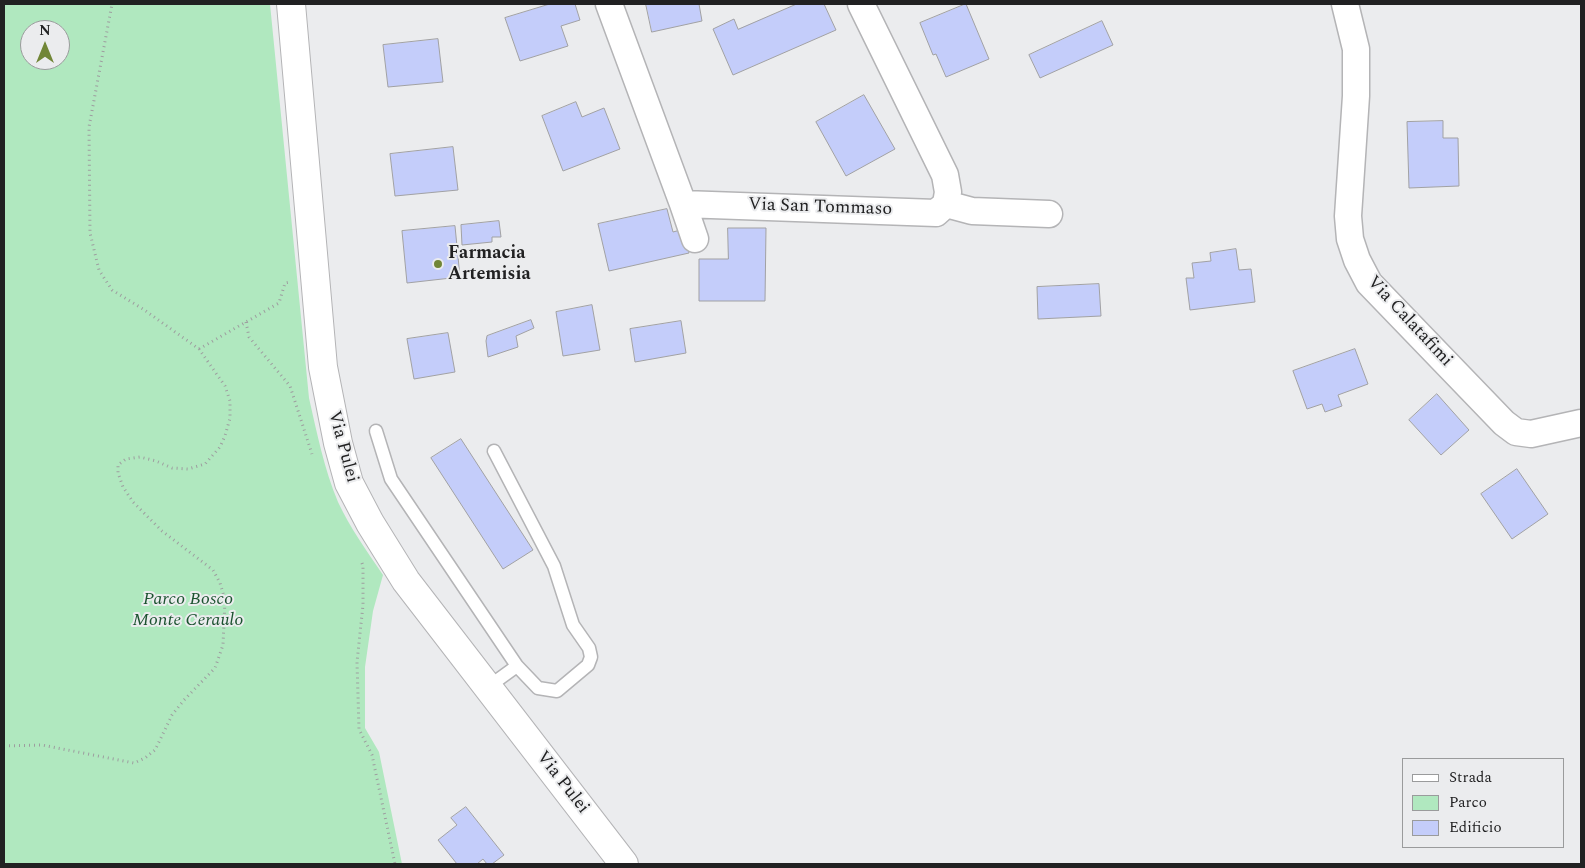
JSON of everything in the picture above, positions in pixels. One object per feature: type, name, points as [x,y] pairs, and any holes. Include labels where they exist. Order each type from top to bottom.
[{"type":"main road","name":"Via Pulei","points":[[291,4],[323,367],[338,443],[349,484],[370,523],[406,581],[624,864]]},
{"type":"street","points":[[609,4],[695,239]]},
{"type":"street","points":[[861,4],[945,175],[948,192],[946,204],[972,211],[1049,214]]},
{"type":"street","name":"Via Calatafimi","points":[[1345,4],[1356,49],[1356,96],[1348,216],[1350,239],[1357,260],[1369,283],[1504,423],[1516,432],[1531,434],[1581,423]]},
{"type":"street","name":"Via San Tommaso","points":[[683,204],[936,212],[946,204]]},
{"type":"lane","points":[[376,431],[391,479],[517,666],[538,688],[557,691],[588,665],[591,657],[589,648],[572,625],[554,566],[494,451]]},
{"type":"lane","points":[[488,687],[517,666]]},
{"type":"path","points":[[4,746],[42,745],[134,763],[145,758],[155,750],[172,715],[215,668],[223,645],[225,600],[220,582],[213,570],[162,531],[134,502],[123,487],[118,473],[118,465],[126,459],[140,457],[172,468],[188,469],[205,464],[220,448],[225,436],[230,418],[230,401],[225,386],[199,349],[143,309],[112,290],[99,270],[90,233],[90,127],[112,4]]},
{"type":"path","points":[[199,349],[279,303],[285,283],[315,278]]},
{"type":"path","points":[[246,322],[249,337],[290,386],[314,462]]},
{"type":"path","points":[[358,557],[363,566],[363,606],[357,662],[359,730],[372,755],[394,864]]},
{"type":"green space","name":"Parco Bosco Monte Ceraulo","points":[[4,4],[270,4],[309,398],[325,464],[338,502],[353,530],[383,575],[373,611],[365,667],[365,728],[379,752],[402,864],[4,864]]},
{"type":"building","points":[[550,4],[575,4],[580,20],[561,26],[568,46],[520,61],[505,18]]},
{"type":"building","points":[[646,4],[699,4],[702,21],[652,32]]},
{"type":"building","points":[[797,4],[824,4],[836,30],[733,75],[713,29],[734,19],[738,29]]},
{"type":"building","points":[[966,4],[989,59],[946,77],[936,54],[933,55],[920,23]]},
{"type":"building","points":[[1102,21],[1113,45],[1040,78],[1029,55]]},
{"type":"building","points":[[438,39],[443,82],[388,87],[383,45]]},
{"type":"building","points":[[864,95],[895,149],[846,176],[816,122]]},
{"type":"building","points":[[576,102],[582,117],[604,108],[620,149],[563,171],[542,116]]},
{"type":"building","points":[[1443,121],[1443,138],[1458,138],[1459,186],[1409,188],[1407,122]]},
{"type":"building","points":[[453,147],[458,190],[395,196],[390,154]]},
{"type":"building","points":[[667,209],[673,232],[684,229],[689,253],[609,271],[598,224]]},
{"type":"building","points":[[499,221],[501,237],[492,237],[492,242],[462,245],[461,225]]},
{"type":"building","points":[[455,226],[460,277],[407,283],[402,231]]},
{"type":"building","points":[[728,228],[766,228],[765,301],[699,301],[699,259],[728,259]]},
{"type":"building","points":[[1236,249],[1239,270],[1251,269],[1255,302],[1190,310],[1186,278],[1194,278],[1192,263],[1211,261],[1210,253]]},
{"type":"building","points":[[1099,284],[1101,316],[1038,319],[1037,287]]},
{"type":"building","points":[[592,305],[600,350],[563,356],[556,312]]},
{"type":"building","points":[[531,320],[534,328],[516,336],[518,347],[488,357],[487,336]]},
{"type":"building","points":[[681,321],[686,353],[635,362],[630,329]]},
{"type":"building","points":[[448,333],[455,372],[414,379],[407,339]]},
{"type":"building","points":[[1355,349],[1368,384],[1338,395],[1342,406],[1325,412],[1322,404],[1307,409],[1293,371]]},
{"type":"building","points":[[1437,394],[1469,430],[1441,455],[1409,420]]},
{"type":"building","points":[[461,439],[533,550],[503,569],[431,458]]},
{"type":"building","points":[[1517,469],[1548,514],[1512,539],[1481,494]]},
{"type":"building","points":[[466,807],[504,855],[492,864],[487,864],[483,859],[477,864],[457,864],[438,840],[457,825],[451,818]]},
{"type":"place","name":"Farmacia Artemisia","points":[[438,264]]}]
